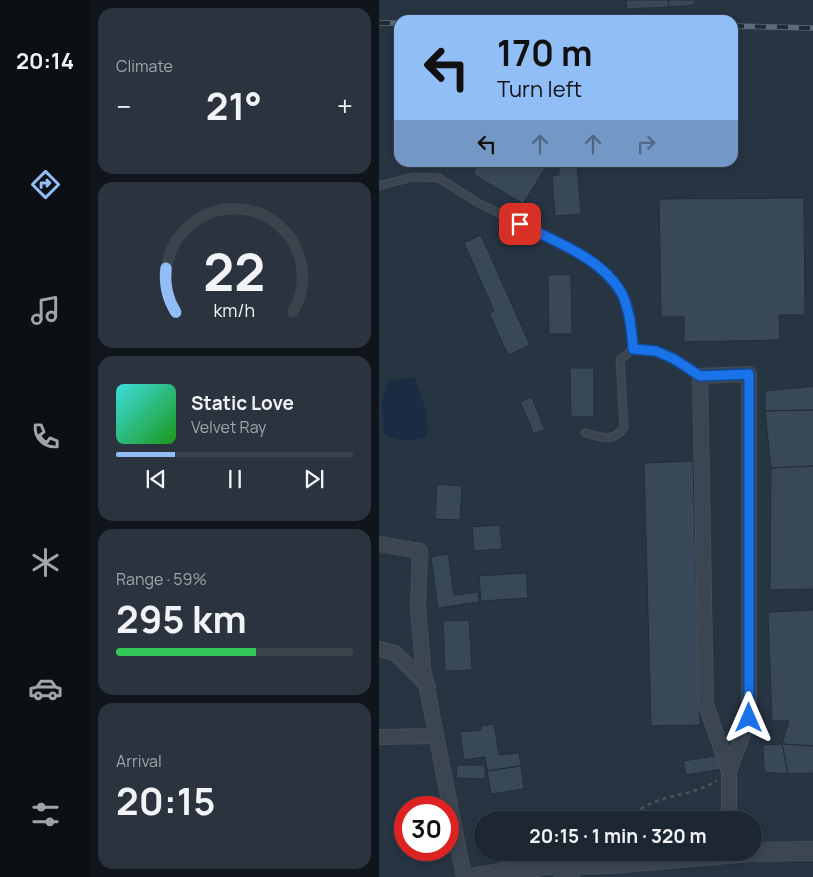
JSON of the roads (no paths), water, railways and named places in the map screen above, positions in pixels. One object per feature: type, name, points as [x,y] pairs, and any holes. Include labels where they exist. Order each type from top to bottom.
[{"type":"street","points":[[729,771],[749,718],[749,374],[700,376],[706,705],[729,771],[729,811]]},
{"type":"street","points":[[379,544],[420,551],[418,613],[423,668],[464,877]]},
{"type":"street","points":[[379,649],[395,653],[428,686]]},
{"type":"street","points":[[379,737],[436,736]]},
{"type":"street","points":[[762,852],[813,851]]},
{"type":"street","points":[[476,877],[549,865],[612,864],[644,861]]},
{"type":"street","points":[[549,865],[572,877]]},
{"type":"lane","points":[[379,186],[413,178],[439,178],[478,203],[554,239],[580,255],[602,270],[623,296],[631,330],[633,349]]},
{"type":"lane","points":[[585,433],[607,439],[617,435],[624,426],[620,360],[633,349],[656,351],[674,359],[700,376]]},
{"type":"water","points":[[409,377],[415,378],[427,421],[427,436],[417,440],[394,438],[384,433],[382,402],[388,382]]},
{"type":"railway","points":[[379,23],[394,23]]},
{"type":"railway","points":[[738,26],[814,28]]}]
